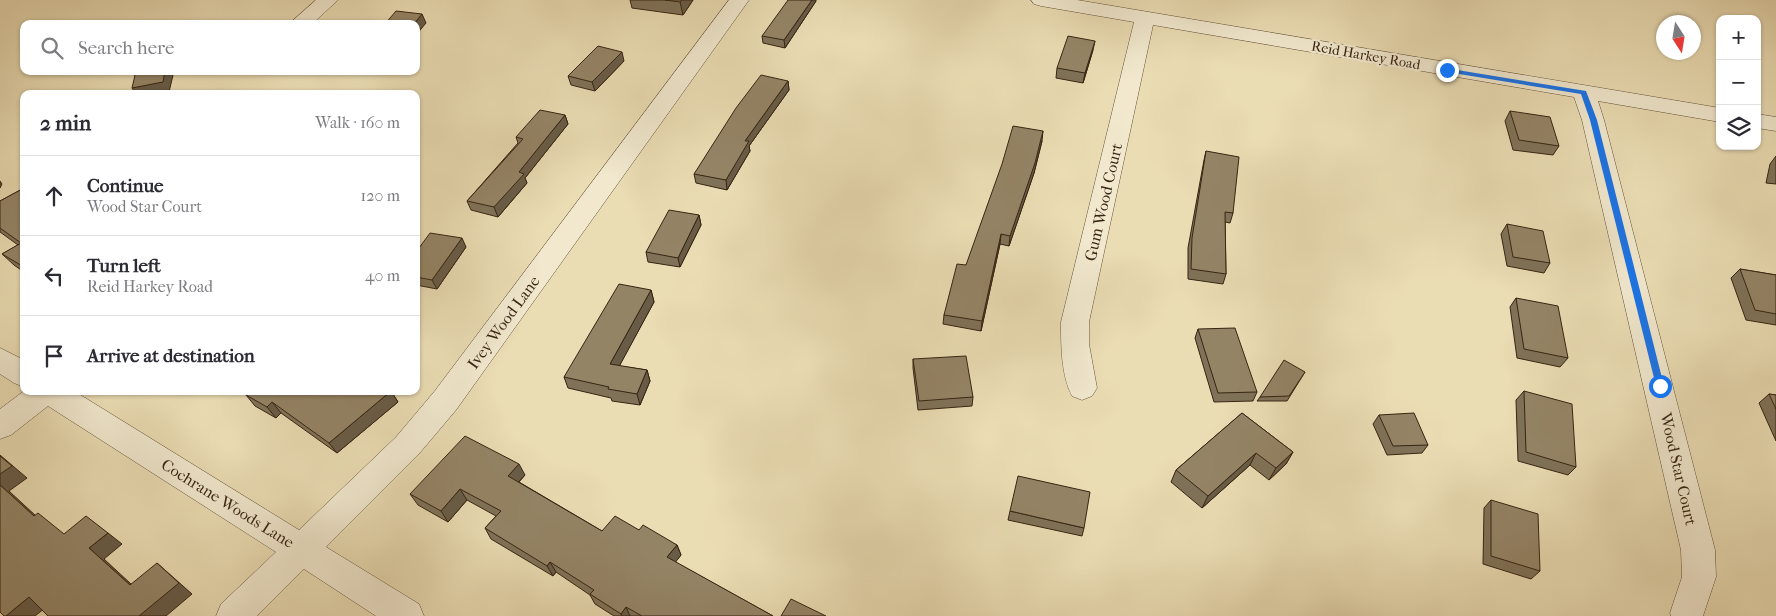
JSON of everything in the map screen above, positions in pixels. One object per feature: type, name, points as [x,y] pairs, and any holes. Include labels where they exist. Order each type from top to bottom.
[{"type":"street","points":[[304,20],[328,0]]},
{"type":"street","name":"Ivey Wood Lane","points":[[233,616],[407,446],[445,401],[739,0]]},
{"type":"street","name":"Reid Harkey Road","points":[[1041,0],[1716,114]]},
{"type":"street","name":"Gum Wood Court","points":[[1082,388],[1075,344],[1075,322],[1145,17]]},
{"type":"street","name":"Wood Star Court","points":[[1584,92],[1593,120],[1698,550],[1699,577],[1688,613]]},
{"type":"street","points":[[1761,122],[1776,124]]},
{"type":"street","points":[[0,359],[20,372]]},
{"type":"street","points":[[0,426],[43,395]]},
{"type":"street","name":"Cochrane Woods Lane","points":[[54,395],[407,616]]},
{"type":"building","points":[[665,0],[682,0],[680,2]]},
{"type":"building","points":[[788,0],[812,0],[784,40],[762,36]]},
{"type":"building","points":[[396,11],[422,14],[417,20],[388,20]]},
{"type":"building","points":[[1068,36],[1095,41],[1085,73],[1057,68]]},
{"type":"building","points":[[598,46],[622,52],[592,82],[568,76]]},
{"type":"building","points":[[135,75],[164,75],[163,82],[132,88]]},
{"type":"building","points":[[761,75],[788,81],[745,141],[749,141],[726,180],[694,174],[736,108]]},
{"type":"building","points":[[540,110],[565,115],[519,172],[524,174],[494,207],[467,201],[523,139],[516,137]]},
{"type":"building","points":[[1510,111],[1550,117],[1559,146],[1519,140]]},
{"type":"building","points":[[1013,126],[1043,131],[1035,163],[1010,236],[1001,234],[982,321],[944,315],[957,264],[966,265],[1002,164]]},
{"type":"building","points":[[1206,151],[1239,157],[1233,213],[1225,212],[1226,274],[1191,269],[1192,238]]},
{"type":"building","points":[[20,190],[20,242],[0,228],[0,201]]},
{"type":"building","points":[[669,210],[699,215],[678,258],[646,252]]},
{"type":"building","points":[[1507,224],[1543,231],[1550,263],[1513,257]]},
{"type":"building","points":[[430,233],[462,238],[432,280],[420,278],[420,247]]},
{"type":"building","points":[[20,244],[20,265],[2,254]]},
{"type":"building","points":[[1740,269],[1776,275],[1776,314],[1755,310]]},
{"type":"building","points":[[619,284],[651,290],[610,364],[647,370],[637,394],[608,389],[609,387],[564,377]]},
{"type":"building","points":[[1516,298],[1558,306],[1568,358],[1524,349]]},
{"type":"building","points":[[1235,328],[1257,392],[1218,393],[1198,329]]},
{"type":"building","points":[[966,356],[973,397],[919,401],[913,359]]},
{"type":"building","points":[[1284,360],[1305,372],[1289,396],[1260,397]]},
{"type":"building","points":[[1524,391],[1572,404],[1576,467],[1526,452]]},
{"type":"building","points":[[1769,394],[1776,395],[1776,409]]},
{"type":"building","points":[[246,395],[386,395],[329,443],[272,402],[267,407]]},
{"type":"building","points":[[1242,413],[1293,452],[1276,468],[1256,453],[1208,496],[1176,470]]},
{"type":"building","points":[[1414,413],[1428,445],[1393,446],[1379,415]]},
{"type":"building","points":[[465,436],[519,464],[508,476],[602,531],[615,516],[639,530],[643,525],[677,545],[667,557],[773,616],[642,616],[626,607],[621,614],[590,594],[594,590],[550,562],[547,566],[485,528],[501,511],[460,489],[441,511],[410,494]]},
{"type":"building","points":[[0,456],[12,466],[0,474]]},
{"type":"building","points":[[1018,476],[1090,492],[1084,528],[1010,511]]},
{"type":"building","points":[[0,485],[34,516],[38,513],[64,534],[86,516],[108,533],[89,548],[130,585],[157,563],[179,583],[139,616],[48,616],[29,597],[4,616],[0,612]]},
{"type":"building","points":[[1491,500],[1538,514],[1540,571],[1491,556]]},
{"type":"building","points":[[791,599],[826,616],[781,616]]},
{"type":"route","points":[[1447,70],[1584,92],[1593,120],[1660,386]]}]
